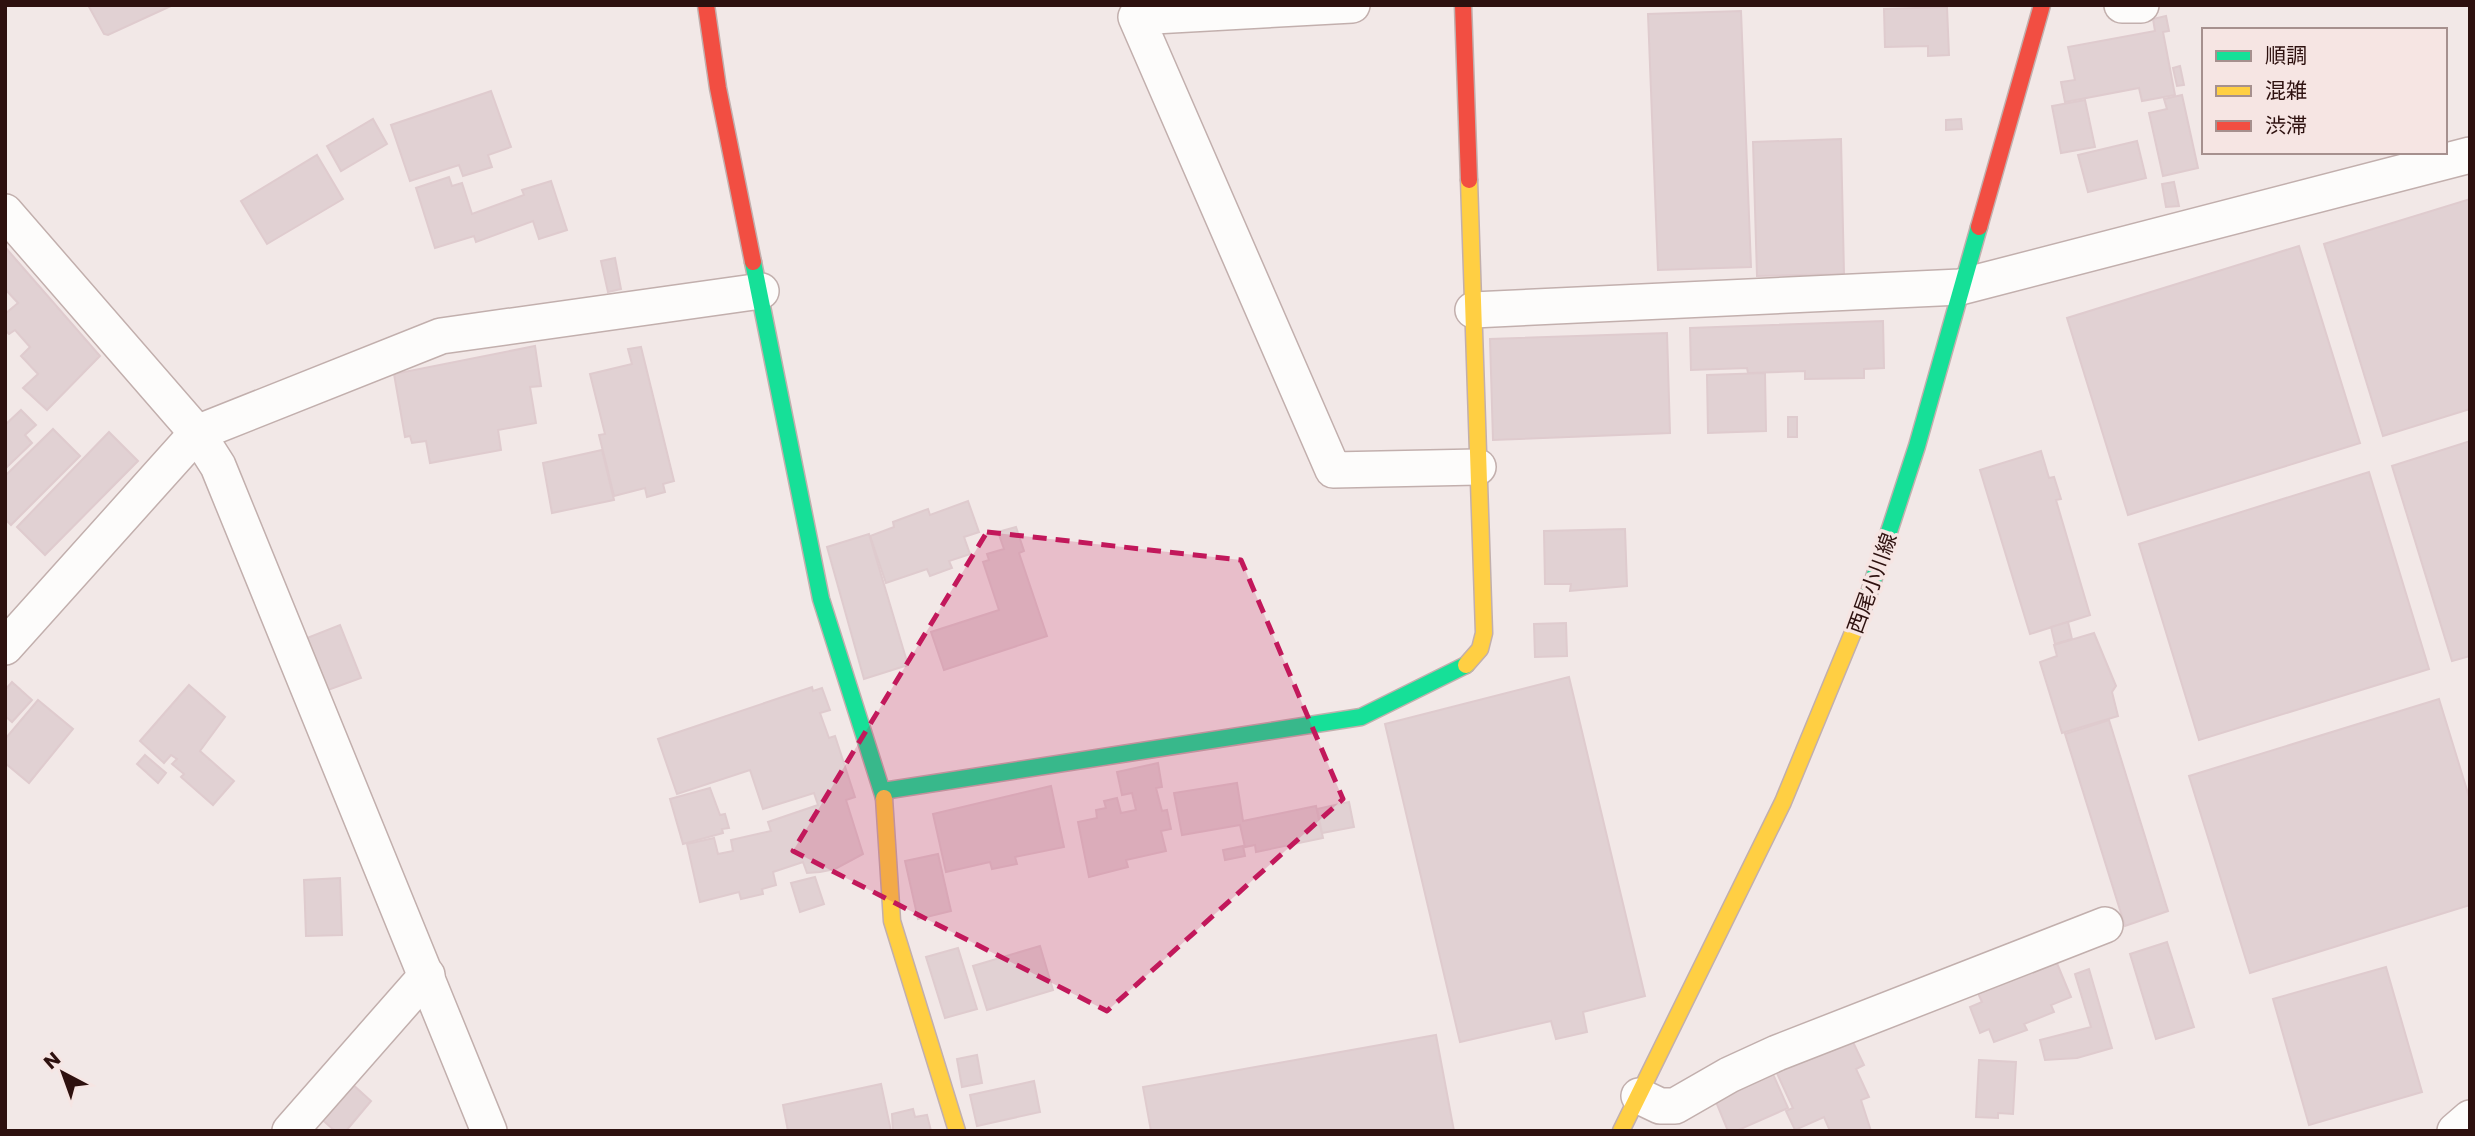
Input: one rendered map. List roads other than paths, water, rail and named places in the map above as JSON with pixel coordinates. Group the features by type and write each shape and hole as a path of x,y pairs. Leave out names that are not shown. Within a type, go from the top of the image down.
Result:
{"street":[{"path":"706,5 718,88 821,598 883,791 892,921 957,1131"},
{"path":"1352,5 1136,17 1333,470 1478,467"},
{"path":"883,791 1362,718 1464,667 1480,649 1484,633 1464,5"},
{"name":"西尾小川線","path":"1621,1131 1783,802 1831,692 1875,580 1917,446 2042,5"},
{"path":"2122,5 2141,5"},
{"path":"1474,310 1960,288 2470,155"},
{"path":"5,212 197,433 218,466 489,1131"},
{"path":"5,648 197,433 441,336 761,291"},
{"path":"1639,1096 1660,1106 1675,1106 1729,1075 1777,1053 2105,925"},
{"path":"290,1131 427,975"},
{"path":"2455,1131 2470,1118"}]}
